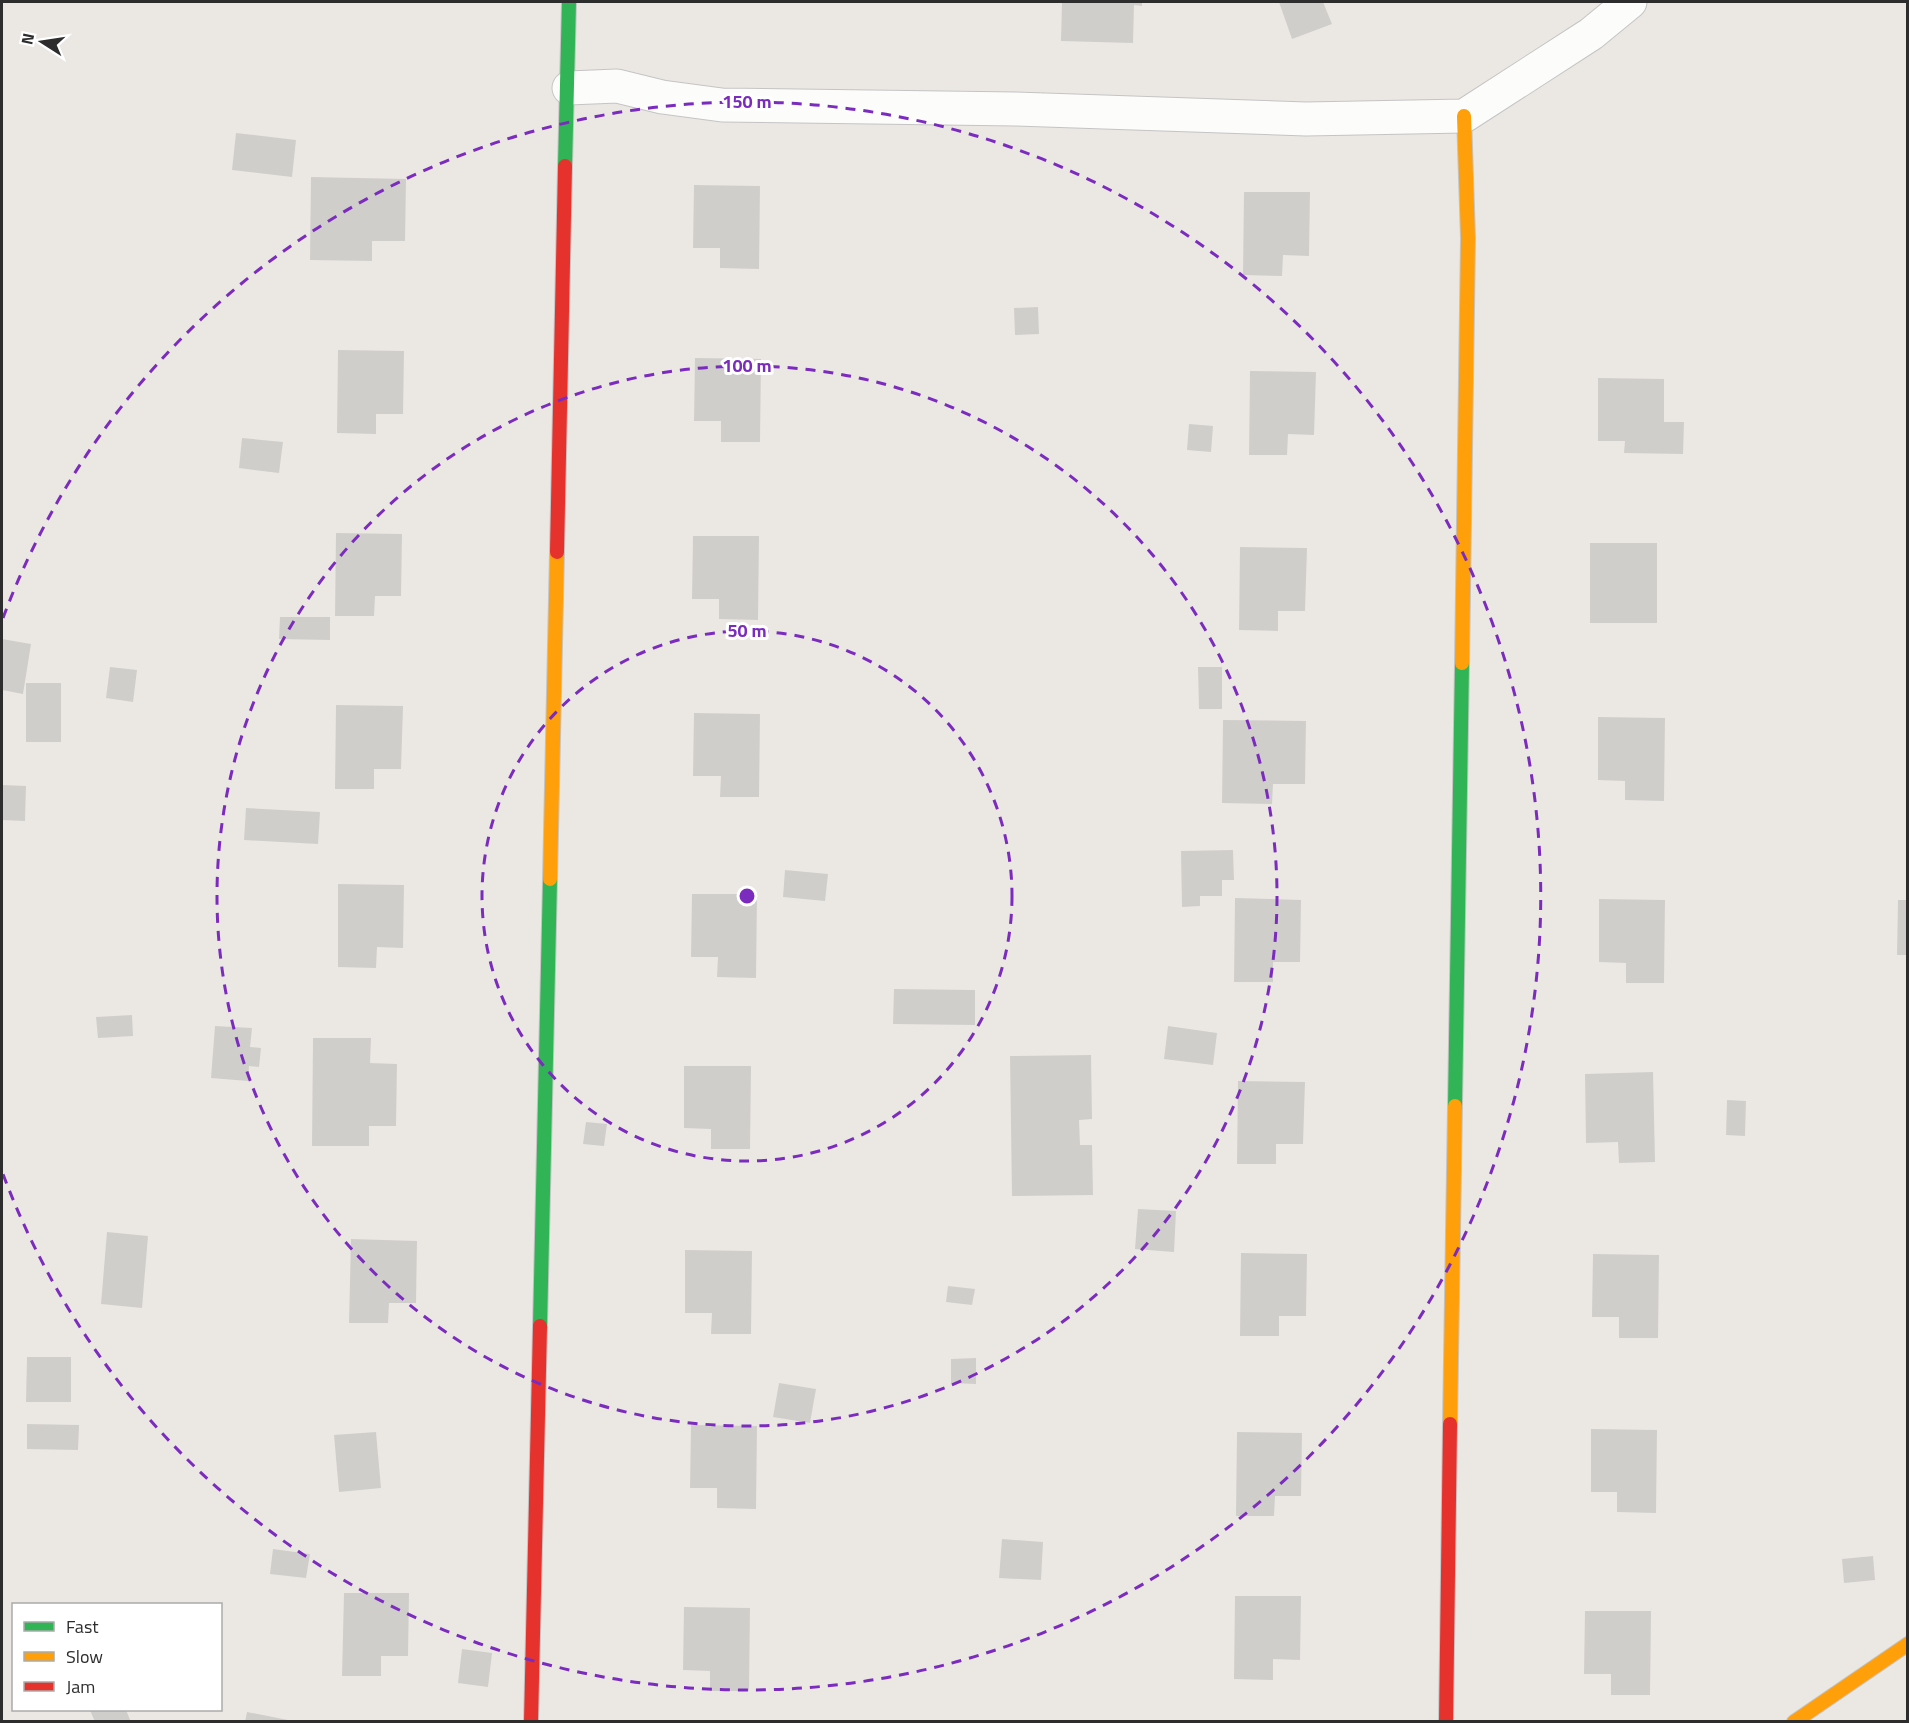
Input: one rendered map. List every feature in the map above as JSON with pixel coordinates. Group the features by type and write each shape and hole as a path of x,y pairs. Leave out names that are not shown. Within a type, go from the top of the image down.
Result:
{"street":[{"path":"531,1722 569,88 569,2"},
{"path":"569,88 617,86 662,97 722,105 1016,109 1306,119 1464,116 1591,34 1630,2"},
{"path":"1446,1722 1468,238 1464,116"},
{"path":"1794,1722 1908,1644"}],"building":[{"path":"1062,2 1142,2 1142,6 1134,5 1133,43 1061,41"},
{"path":"1279,2 1323,2 1332,24 1292,39"},
{"path":"236,133 296,140 292,177 232,170"},
{"path":"311,177 406,179 405,241 372,241 372,261 310,260"},
{"path":"694,185 760,186 759,269 720,268 720,248 693,248"},
{"path":"1244,192 1310,192 1309,256 1283,255 1282,276 1243,275"},
{"path":"1038,307 1039,334 1015,335 1014,308"},
{"path":"338,350 404,351 403,414 376,414 376,434 337,433"},
{"path":"695,358 761,359 760,442 721,442 721,421 694,421"},
{"path":"1250,371 1316,372 1314,435 1288,434 1287,455 1249,455"},
{"path":"1598,378 1664,379 1664,422 1684,422 1683,454 1624,453 1625,441 1598,441"},
{"path":"1189,424 1213,426 1211,452 1187,450"},
{"path":"242,438 283,442 279,473 239,468"},
{"path":"336,533 402,534 401,596 375,596 374,616 335,616"},
{"path":"693,536 759,536 758,620 719,619 719,599 692,599"},
{"path":"1590,543 1657,543 1657,623 1590,623"},
{"path":"1240,547 1307,548 1305,611 1278,611 1278,631 1239,630"},
{"path":"280,617 330,617 330,640 279,639"},
{"path":"2,639 31,644 23,694 2,690"},
{"path":"110,667 137,670 133,702 106,698"},
{"path":"1198,667 1222,667 1222,709 1199,709"},
{"path":"26,683 61,683 61,742 26,742"},
{"path":"336,705 403,706 401,769 374,769 374,789 335,789"},
{"path":"694,713 760,714 759,797 720,797 721,776 693,776"},
{"path":"1598,717 1665,718 1664,801 1625,800 1625,781 1598,780"},
{"path":"1223,720 1306,721 1305,784 1273,784 1272,804 1222,803"},
{"path":"2,785 26,786 25,821 2,820"},
{"path":"246,808 320,812 318,844 244,840"},
{"path":"1233,850 1234,880 1222,880 1222,896 1200,896 1200,906 1182,907 1181,851"},
{"path":"785,870 828,874 825,901 783,897"},
{"path":"338,884 404,885 403,948 377,947 376,968 338,967"},
{"path":"692,894 757,894 756,978 717,977 718,957 691,957"},
{"path":"1235,898 1301,900 1300,962 1273,962 1273,982 1234,982"},
{"path":"1599,899 1665,900 1664,983 1626,983 1626,963 1599,962"},
{"path":"1898,900 1908,900 1908,955 1897,955"},
{"path":"894,989 975,990 975,1025 893,1024"},
{"path":"132,1015 133,1036 98,1038 96,1017"},
{"path":"215,1026 252,1028 250,1047 261,1048 259,1067 249,1066 248,1081 211,1078"},
{"path":"1168,1026 1217,1033 1213,1065 1164,1059"},
{"path":"313,1038 371,1038 370,1063 397,1064 396,1126 369,1126 369,1146 312,1146"},
{"path":"1091,1055 1092,1119 1079,1120 1080,1145 1092,1145 1093,1195 1012,1196 1010,1056"},
{"path":"684,1066 751,1066 750,1149 711,1149 711,1129 684,1128"},
{"path":"1653,1072 1655,1162 1619,1163 1618,1142 1586,1143 1585,1074"},
{"path":"1238,1081 1305,1082 1303,1144 1276,1144 1276,1164 1237,1164"},
{"path":"1727,1100 1746,1101 1745,1136 1726,1135"},
{"path":"586,1122 607,1124 604,1146 583,1144"},
{"path":"1138,1209 1176,1211 1174,1252 1135,1249"},
{"path":"107,1232 148,1236 142,1308 101,1304"},
{"path":"351,1239 417,1241 416,1303 389,1303 388,1323 349,1323"},
{"path":"685,1250 752,1251 751,1334 711,1334 712,1313 685,1313"},
{"path":"1241,1253 1307,1254 1306,1316 1279,1316 1279,1336 1240,1336"},
{"path":"1593,1254 1659,1255 1658,1338 1619,1338 1619,1317 1592,1317"},
{"path":"948,1286 975,1289 972,1305 946,1302"},
{"path":"27,1357 71,1357 71,1402 26,1402"},
{"path":"976,1358 976,1384 951,1383 951,1359"},
{"path":"779,1383 816,1389 810,1423 773,1417"},
{"path":"27,1424 79,1425 78,1450 27,1449"},
{"path":"691,1425 757,1426 756,1509 717,1508 717,1488 690,1488"},
{"path":"1591,1429 1657,1430 1656,1513 1617,1512 1617,1492 1591,1492"},
{"path":"376,1432 381,1488 339,1492 334,1435"},
{"path":"1237,1432 1302,1433 1301,1496 1275,1496 1274,1516 1236,1516"},
{"path":"1002,1539 1043,1542 1041,1580 999,1578"},
{"path":"273,1549 310,1554 306,1578 270,1574"},
{"path":"1873,1556 1875,1580 1844,1583 1842,1559"},
{"path":"344,1593 409,1593 408,1656 381,1656 381,1676 342,1676"},
{"path":"1235,1596 1301,1596 1300,1660 1273,1659 1273,1680 1234,1679"},
{"path":"684,1607 750,1608 749,1691 710,1691 710,1671 683,1670"},
{"path":"1585,1611 1651,1611 1650,1695 1611,1695 1611,1674 1584,1674"},
{"path":"462,1649 492,1653 488,1687 458,1683"},
{"path":"90,1711 126,1711 131,1722 95,1722"},
{"path":"247,1712 288,1720 288,1722 245,1722"}],"traffic: fast":[{"path":"565,166 569,2"},
{"path":"1455,1106 1462,663"},
{"path":"540,1326 550,879"}],"traffic: slow":[{"path":"1462,663 1468,238 1464,116"},
{"path":"550,879 557,552"},
{"path":"1450,1424 1455,1106"},
{"path":"1794,1722 1908,1644"}],"traffic: jam":[{"path":"557,552 565,166"},
{"path":"531,1722 540,1326"},
{"path":"1446,1722 1450,1424"}]}
